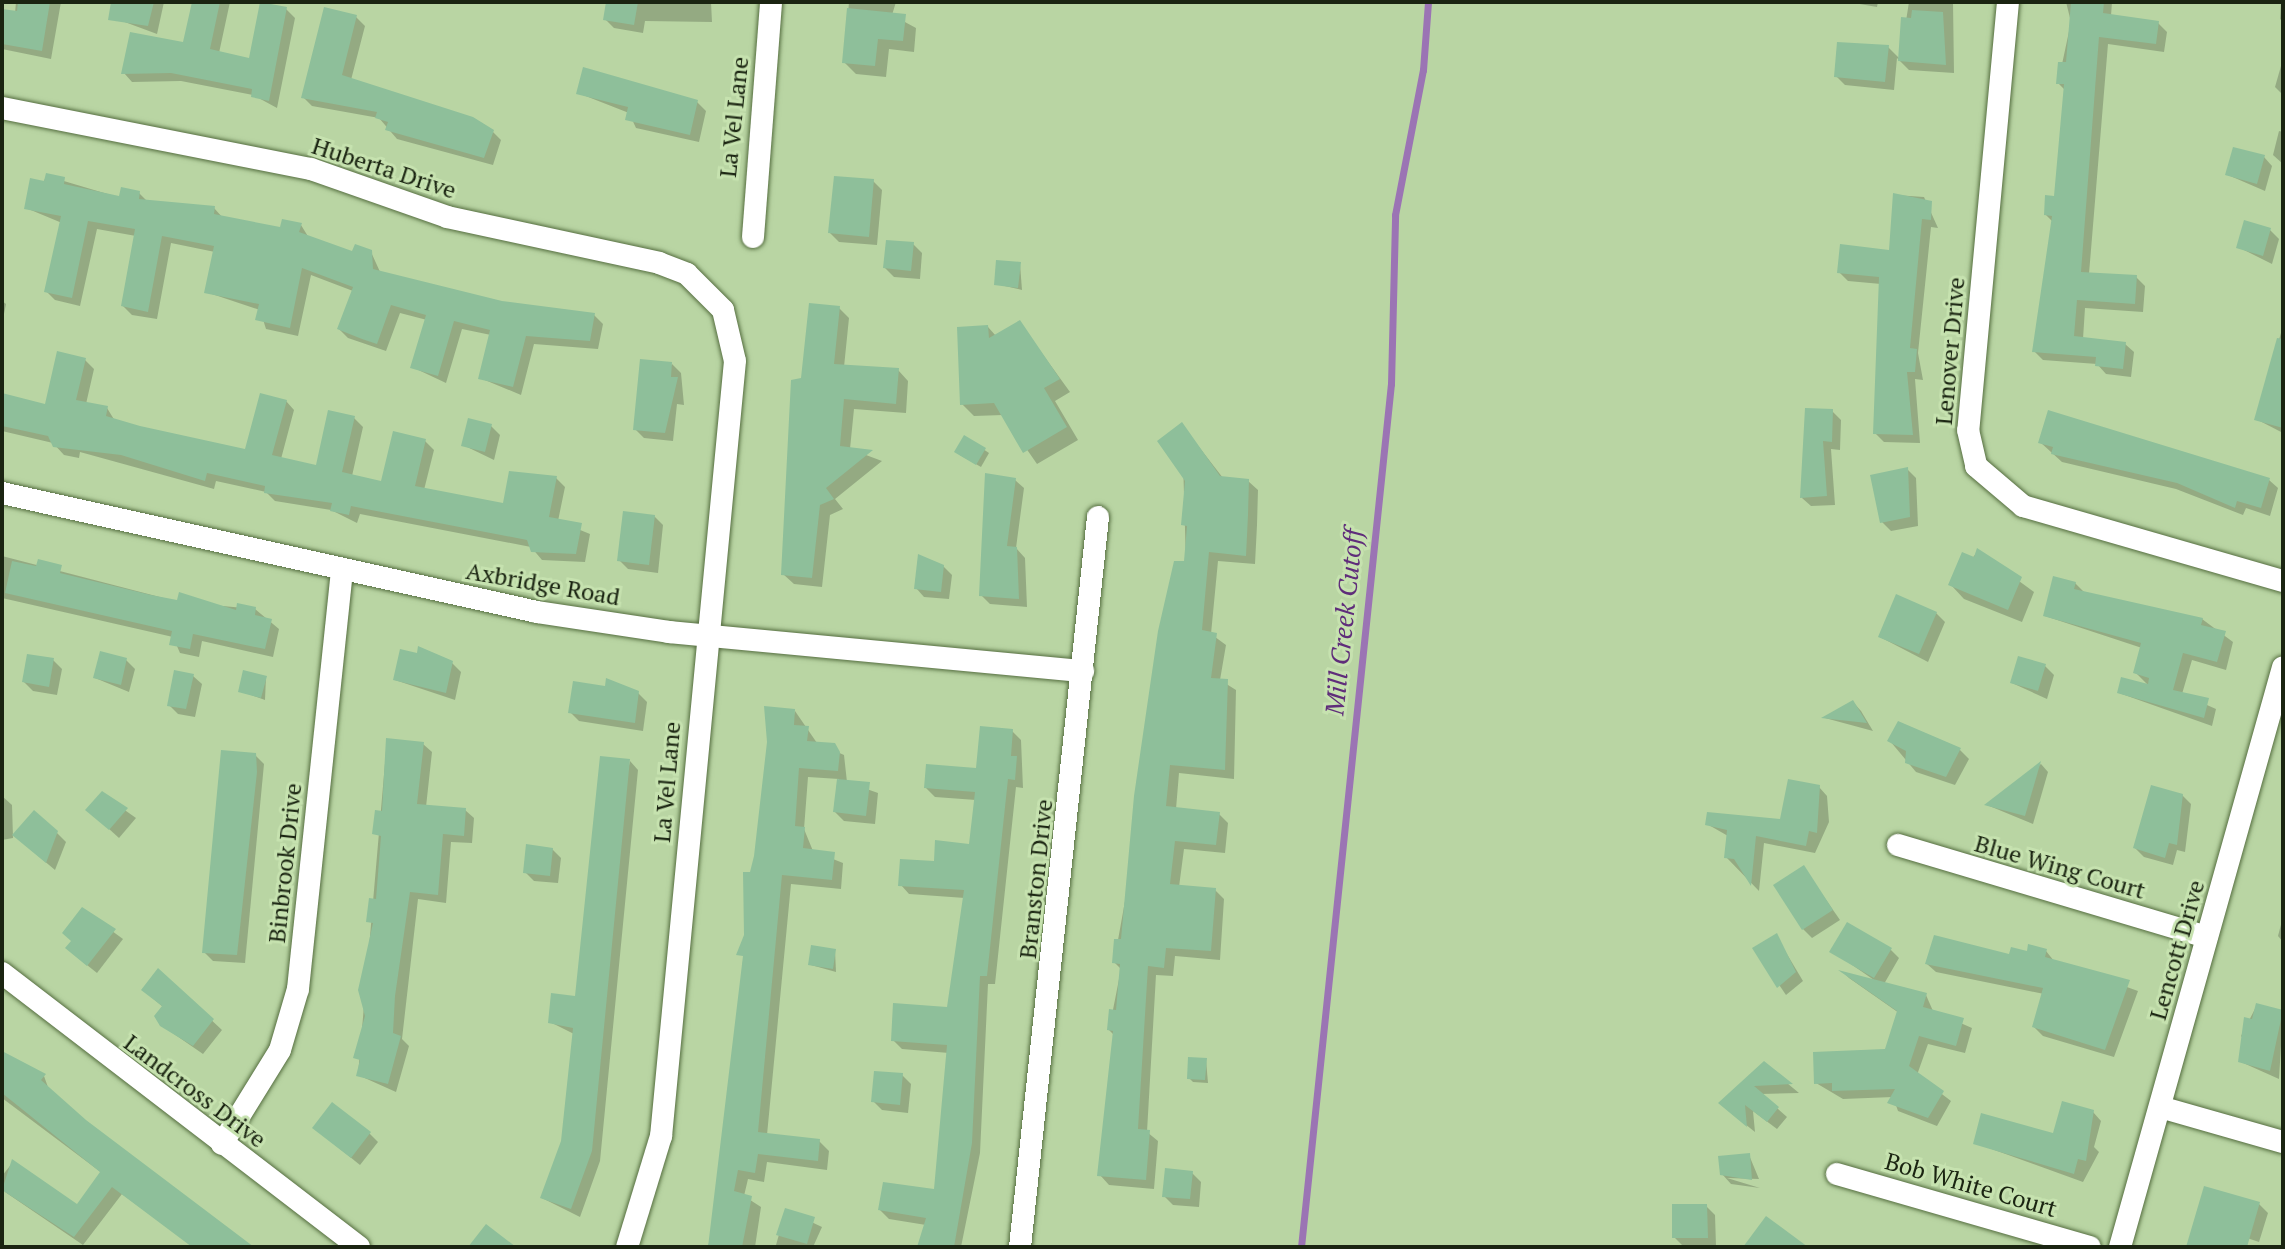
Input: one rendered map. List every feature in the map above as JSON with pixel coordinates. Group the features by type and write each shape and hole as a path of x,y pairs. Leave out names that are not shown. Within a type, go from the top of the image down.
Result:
{"street":[{"name":"La Vel Lane","path":"753,237 771,2"},
{"name":"Lenover Drive","path":"2008,2 1968,430 1976,466 2023,506 2283,581"},
{"name":"Huberta Drive","path":"2,108 311,169 447,217 659,263 708,289 726,319"},
{"name":"La Vel Lane","path":"627,1247 661,1136 735,361 726,319"},
{"name":"Axbridge Road","path":"2,493 537,612 709,635 1083,671"},
{"name":"Branston Drive","path":"1020,1247 1098,517"},
{"name":"Binbrook Drive","path":"222,1144 280,1050 298,989 342,570"},
{"name":"Lencott Drive","path":"2120,1247 2283,667"},
{"name":"Blue Wing Court","path":"1898,845 2207,937"},
{"name":"Landcross Drive","path":"2,973 359,1247"},
{"path":"2160,1107 2283,1142"},
{"name":"Bob White Court","path":"1837,1174 2090,1247"}],"building":[{"path":"18,2 50,2 42,51 2,44 2,9 17,11"},
{"path":"111,2 154,2 148,26 108,20"},
{"path":"192,2 220,2 210,49 249,58 260,2 287,7 269,101 251,97 252,89 171,73 121,74 130,32 183,42"},
{"path":"606,2 638,2 634,25 603,20"},
{"path":"2071,2 2104,2 2103,13 2159,21 2156,44 2099,37 2081,272 2137,275 2135,304 2077,300 2074,336 2126,342 2123,369 2095,366 2096,357 2032,352 2052,216 2044,215 2045,195 2054,196 2064,84 2056,84 2058,62 2066,62"},
{"path":"324,7 357,15 342,75 473,117 494,130 484,158 385,130 388,122 375,118 377,112 301,98"},
{"path":"847,8 906,14 903,41 878,39 875,66 842,63"},
{"path":"1912,10 1943,12 1946,65 1898,61 1901,17 1911,18"},
{"path":"1837,42 1889,45 1885,82 1834,77"},
{"path":"583,67 698,100 690,135 625,120 628,107 576,94"},
{"path":"2233,147 2265,155 2257,184 2225,175"},
{"path":"46,173 65,177 64,184 119,196 121,187 140,191 139,199 215,206 214,214 280,227 282,219 302,223 299,232 352,251 355,244 372,250 373,269 502,301 595,313 590,341 526,336 513,387 478,379 490,330 454,321 438,376 410,368 426,315 391,305 377,344 362,339 337,329 353,287 302,268 290,328 255,320 259,304 204,293 214,246 162,236 148,312 121,306 135,229 88,221 72,298 44,292 61,216 24,209 30,178 44,181"},
{"path":"834,176 874,179 869,237 828,233"},
{"path":"1893,193 1932,201 1931,220 1922,219 1910,348 1917,349 1915,372 1907,372 1913,435 1873,434 1879,277 1837,273 1840,244 1889,250"},
{"path":"2244,220 2271,228 2263,256 2236,248"},
{"path":"886,240 914,242 911,271 883,268"},
{"path":"996,260 1021,262 1018,288 994,285"},
{"path":"809,303 840,306 834,364 899,368 896,404 844,399 840,446 873,450 826,488 834,499 820,505 812,578 781,575 791,380 801,378"},
{"path":"1020,320 1060,379 1044,388 1067,427 1023,453 994,403 960,405 957,327 988,325 989,338"},
{"path":"2277,338 2283,339 2283,428 2254,420"},
{"path":"57,351 86,358 76,400 108,406 106,416 140,426 245,449 260,393 287,400 272,455 316,465 328,410 355,416 342,472 381,481 393,431 426,439 415,486 503,503 509,471 557,476 549,517 582,523 576,554 531,552 527,540 351,506 349,515 330,511 332,503 264,493 265,486 207,473 205,481 121,455 53,447 48,436 2,426 2,393 45,404"},
{"path":"640,359 672,362 671,377 678,377 665,433 633,430"},
{"path":"1805,408 1833,409 1832,442 1823,441 1827,496 1800,498"},
{"path":"2048,410 2270,478 2261,508 2237,501 2235,508 2177,483 2051,454 2053,447 2038,443"},
{"path":"468,418 492,424 485,452 461,446"},
{"path":"1182,422 1220,476 1249,479 1248,515 1246,556 1209,552 1202,630 1217,633 1211,678 1228,679 1225,770 1170,765 1166,806 1220,812 1216,845 1175,841 1170,884 1216,888 1211,951 1166,948 1164,968 1148,966 1138,1129 1150,1130 1146,1180 1097,1176 1113,1031 1107,1030 1109,1009 1116,1010 1120,964 1112,963 1114,939 1121,939 1134,796 1158,631 1174,561 1184,561 1187,526 1181,525 1185,481 1157,441"},
{"path":"964,435 986,448 976,465 954,452"},
{"path":"1908,467 1910,517 1880,523 1870,475"},
{"path":"985,473 1016,478 1007,546 1017,547 1019,599 979,596"},
{"path":"623,511 655,515 649,565 617,561"},
{"path":"1977,548 2022,577 2008,610 1948,585 1962,552 1974,557"},
{"path":"918,554 944,565 941,592 914,589"},
{"path":"38,559 62,565 60,573 151,595 177,600 179,592 236,610 237,603 256,607 255,615 272,619 265,649 193,634 190,649 169,645 172,631 5,593 12,561 36,566"},
{"path":"2053,576 2076,582 2074,589 2203,618 2201,625 2226,631 2217,662 2183,653 2173,690 2209,698 2204,718 2117,693 2121,677 2148,684 2149,678 2133,673 2141,643 2043,616"},
{"path":"1896,594 1937,612 1919,654 1878,637"},
{"path":"418,646 453,661 446,693 393,680 400,649 417,653"},
{"path":"100,651 127,658 121,685 93,678"},
{"path":"27,654 54,658 49,687 22,682"},
{"path":"2018,656 2046,664 2038,691 2010,683"},
{"path":"174,670 194,674 186,709 167,706"},
{"path":"243,670 267,676 261,698 238,692"},
{"path":"606,678 639,691 635,723 568,713 573,681 605,686"},
{"path":"1853,700 1867,723 1821,718"},
{"path":"764,706 795,709 794,725 809,726 807,741 835,743 840,752 838,771 799,768 795,826 805,827 803,848 835,852 832,880 782,875 758,1132 820,1139 818,1161 758,1154 755,1173 738,1170 734,1191 752,1196 742,1247 708,1247 743,956 736,955 744,935 743,872 750,872 754,856 767,742"},
{"path":"1898,721 1961,748 1946,777 1905,763 1906,751 1887,741"},
{"path":"980,726 1013,729 1011,756 1017,756 1015,780 1008,779 987,976 980,976 972,1143 954,1247 917,1247 926,1218 878,1210 883,1182 934,1189 947,1045 891,1041 893,1003 947,1007 964,890 898,886 900,859 934,861 935,840 969,844 975,792 924,788 926,764 976,768"},
{"path":"386,738 424,742 417,804 466,808 464,836 443,834 438,895 410,892 395,996 393,1033 401,1036 388,1084 356,1076 360,1060 353,1058 365,1016 358,990 373,923 366,922 369,898 376,899 381,836 372,834 375,810 382,811"},
{"path":"221,750 256,753 257,772 237,955 202,953"},
{"path":"600,756 630,759 592,1151 571,1209 540,1198 561,1141 573,1028 548,1023 551,993 575,996"},
{"path":"2041,761 2025,816 1984,805"},
{"path":"837,779 870,782 866,816 833,812"},
{"path":"1788,779 1820,785 1817,833 1809,831 1806,846 1756,836 1751,886 1734,859 1724,858 1727,830 1705,825 1707,812 1780,819"},
{"path":"2151,785 2183,794 2177,845 2169,843 2165,858 2133,848"},
{"path":"102,791 128,808 109,830 85,810"},
{"path":"34,810 58,831 46,863 12,835"},
{"path":"526,844 553,848 550,876 523,873"},
{"path":"1804,865 1833,910 1802,930 1773,885"},
{"path":"82,907 116,929 87,966 65,948 71,941 62,933"},
{"path":"1847,922 1892,948 1874,978 1829,952"},
{"path":"1777,933 1796,972 1777,988 1752,948"},
{"path":"1934,935 2009,954 2011,947 2027,951 2028,944 2047,949 2045,957 2130,980 2105,1050 2032,1027 2043,988 1925,964"},
{"path":"811,945 836,949 833,969 808,965"},
{"path":"158,968 214,1019 193,1046 160,1026 154,1016 162,1006 141,990"},
{"path":"1838,970 1927,993 1923,1007 1964,1018 1956,1046 1919,1036 1909,1066 1944,1091 1928,1118 1887,1103 1895,1089 1832,1091 1832,1083 1814,1084 1813,1052 1885,1049 1897,1011"},
{"path":"2256,1003 2283,1010 2270,1071 2238,1062 2244,1017 2252,1019"},
{"path":"2,1051 46,1074 41,1080 86,1120 254,1247 192,1247 112,1187 74,1237 2,1190 12,1159 77,1204 100,1172 2,1093"},
{"path":"1188,1057 1207,1058 1205,1080 1187,1079"},
{"path":"1764,1061 1793,1084 1754,1086 1779,1107 1767,1122 1745,1105 1747,1127 1718,1103"},
{"path":"874,1071 903,1073 900,1105 871,1102"},
{"path":"2062,1101 2094,1110 2086,1161 2078,1159 2074,1174 1973,1144 1981,1113 2053,1133"},
{"path":"332,1102 371,1132 351,1158 312,1128"},
{"path":"1750,1153 1752,1180 1720,1175 1718,1156"},
{"path":"1165,1168 1193,1171 1190,1199 1162,1197"},
{"path":"2204,1186 2260,1202 2247,1247 2186,1247"},
{"path":"1672,1204 1707,1204 1708,1238 1672,1238"},
{"path":"785,1208 815,1217 807,1244 776,1235"},
{"path":"1766,1216 1808,1247 1743,1247"},
{"path":"486,1224 516,1247 468,1247"}],"waterway":[{"name":"Mill Creek Cutoff","path":"1301,1247 1391,384 1395,215 1423,70 1428,2"}]}
